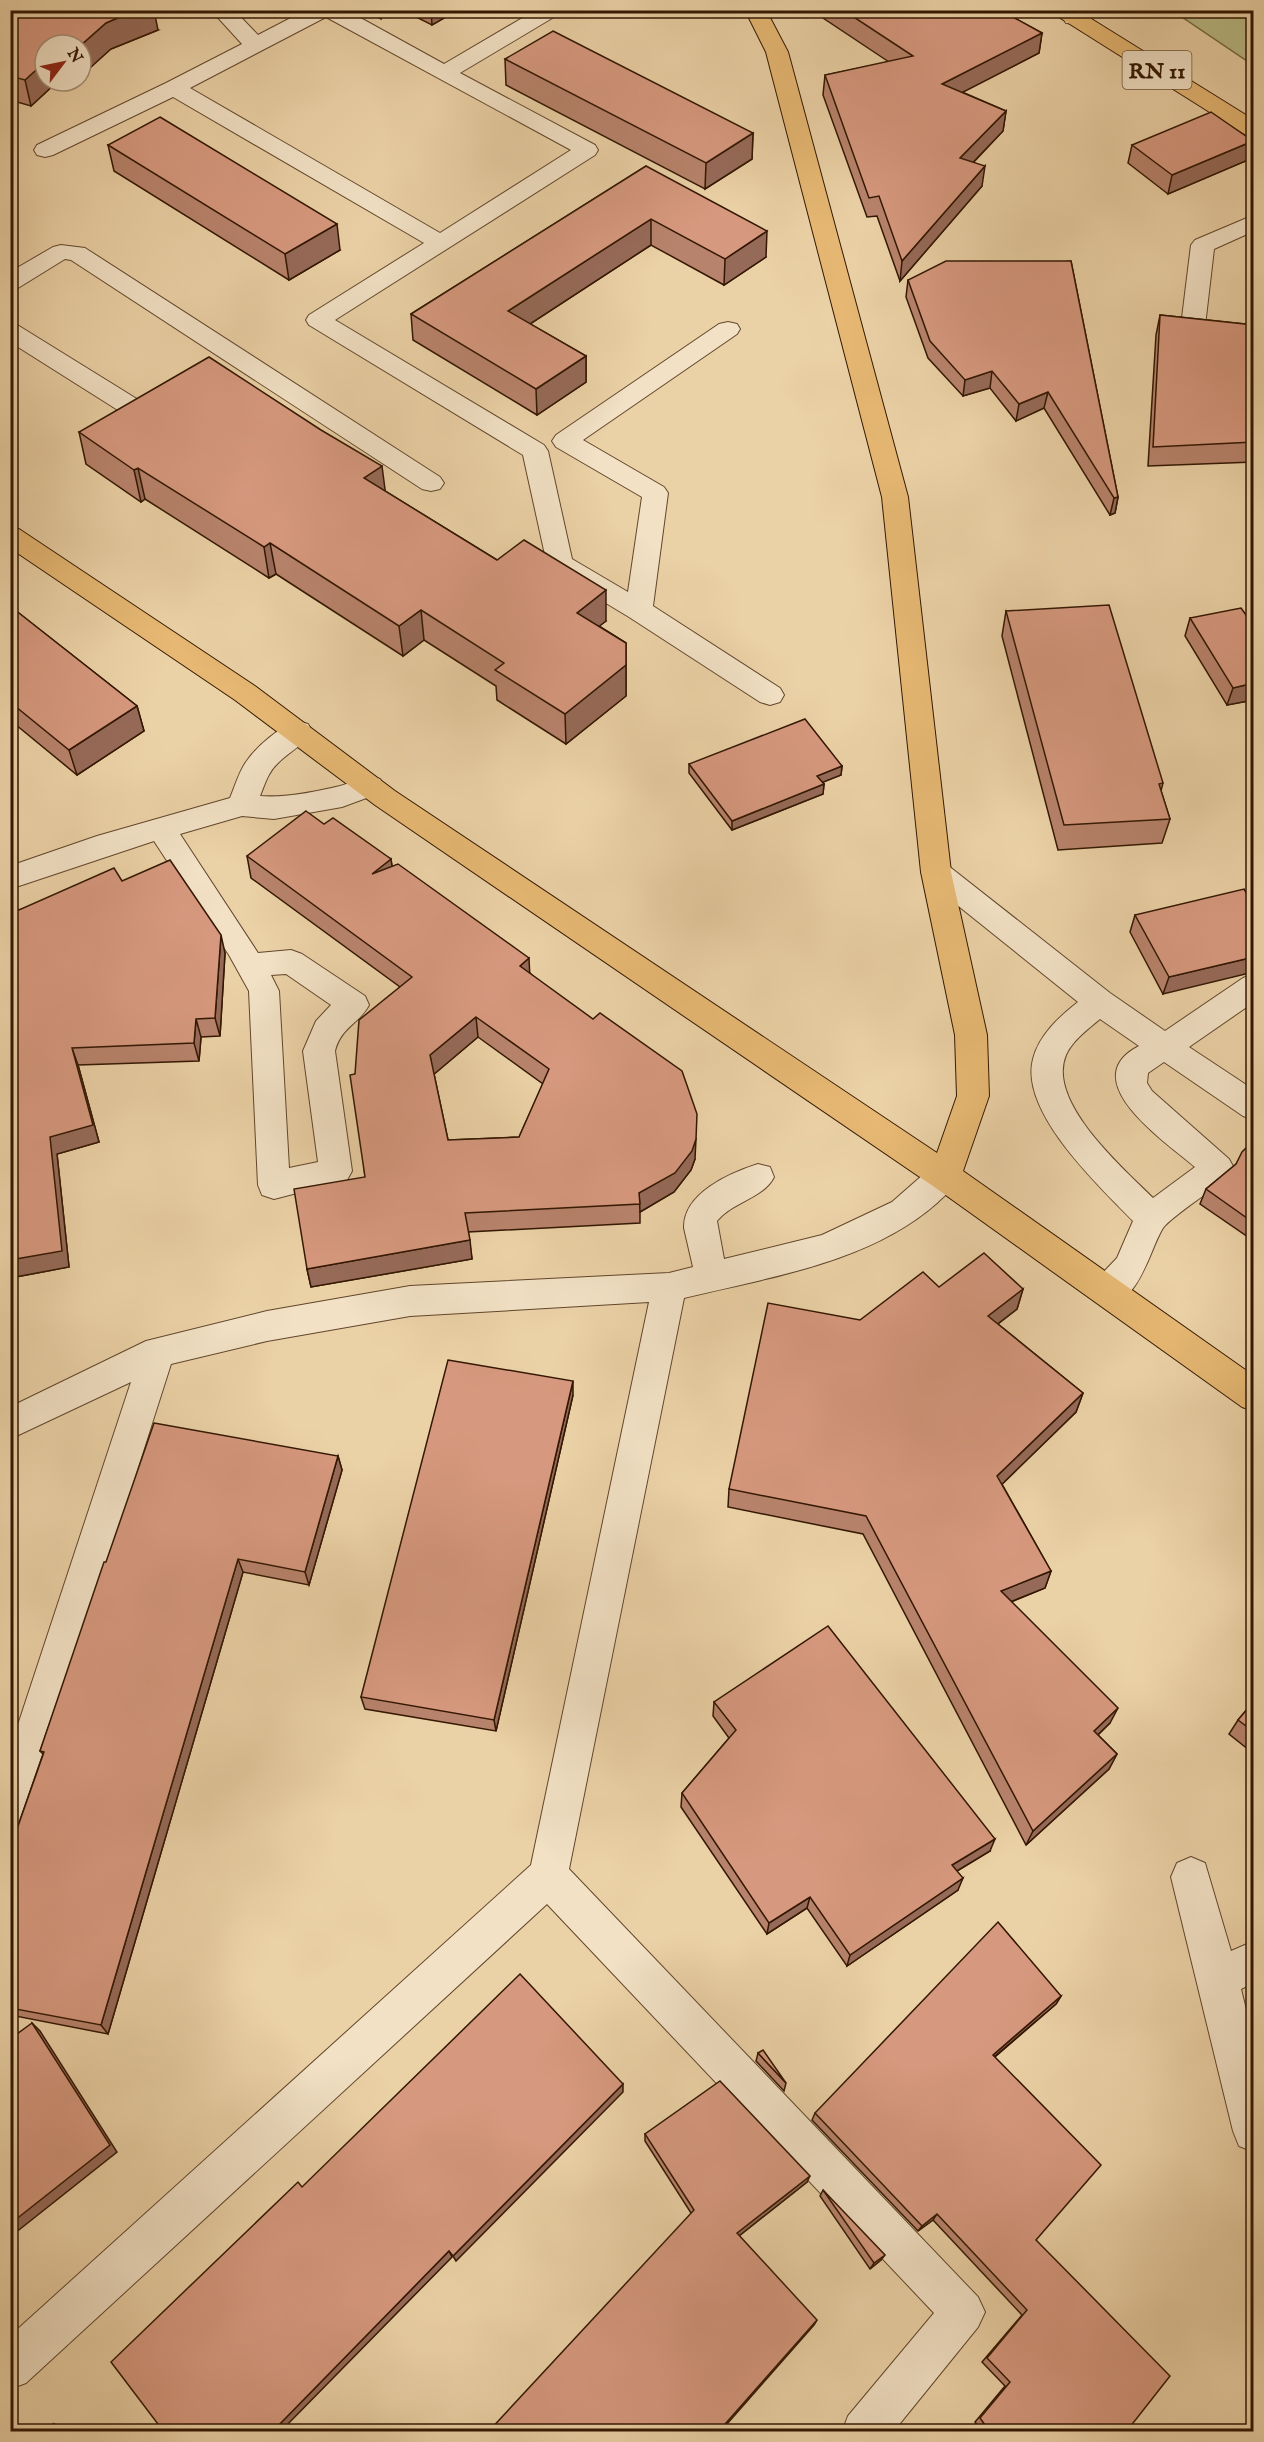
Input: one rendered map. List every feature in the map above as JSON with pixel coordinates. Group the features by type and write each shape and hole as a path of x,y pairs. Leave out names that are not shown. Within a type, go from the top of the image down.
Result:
{"main road":[{"path":"755,10 777,52 895,497 936,872 971,1035 973,1096 945,1176"},
{"name":"RN 11","path":"1075,13 1254,130"},
{"path":"10,535 298,731 370,786 945,1176 1254,1396"}],"street":[{"path":"221,10 256,45"},
{"path":"45,150 174,88 323,10"},
{"path":"329,10 587,150 318,320 535,451 560,564 639,610 770,695"},
{"path":"444,73 552,10"},
{"path":"174,88 441,243"},
{"path":"1194,326 1203,245 1254,222"},
{"path":"10,283 61,252 77,253 231,365 431,483"},
{"path":"535,451 566,441 728,329"},
{"path":"10,331 141,412 160,408 190,389"},
{"path":"566,441 655,493 639,610"},
{"path":"242,805 256,769 267,756 298,731"},
{"path":"10,878 107,844 162,830 242,805 274,808 342,796 370,786"},
{"path":"162,830 252,965 264,991 274,1185 336,1171 319,1051 322,1034 336,1018 354,1005 291,962 252,965"},
{"path":"936,872 1099,1002 1254,1107"},
{"path":"1107,1291 1130,1267 1151,1218 1218,1167 1141,1100 1131,1084 1133,1070 1140,1060 1165,1047 1254,986"},
{"path":"1099,1002 1061,1036 1048,1058 1046,1077 1052,1096 1069,1126 1151,1218"},
{"path":"10,1424 158,1352 267,1326 410,1301 669,1287 828,1248 904,1212 945,1176"},
{"path":"712,1276 702,1235 700,1221 703,1214 714,1202 758,1177"},
{"path":"10,2367 548,1876 669,1287"},
{"path":"10,1809 158,1352"},
{"path":"548,1876 963,2312 864,2432"},
{"path":"1191,1877 1254,2131"},
{"path":"1218,1979 1254,1961"}],"green space":[{"path":"1173,11 1253,11 1253,65"}],"building":[{"path":"10,10 136,10 106,23 93,34 33,33 33,73 25,80 10,76"},
{"path":"843,10 1000,10 1042,33 942,84 1006,111 960,158 985,166 902,261 879,196 869,198 825,75 913,56"},
{"path":"553,31 753,133 706,163 505,59"},
{"path":"1211,112 1253,141 1172,175 1132,145"},
{"path":"160,117 337,224 285,254 108,145"},
{"path":"646,166 767,231 725,259 651,219 508,311 586,356 536,389 411,314"},
{"path":"946,261 1071,261 1118,497 1114,498 1048,392 1019,404 992,371 965,380 930,341 908,280"},
{"path":"1160,315 1254,325 1254,442 1153,447"},
{"path":"209,357 321,430 382,466 364,478 497,560 524,540 606,590 577,613 626,643 626,665 565,714 495,670 504,663 421,610 399,626 270,543 264,547 138,468 134,470 79,432"},
{"path":"1109,605 1163,783 1159,784 1170,819 1064,825 1006,611"},
{"path":"10,606 137,706 69,750 10,702"},
{"path":"1241,608 1254,626 1254,683 1233,688 1190,618"},
{"path":"805,719 842,766 817,776 824,784 732,821 689,764"},
{"path":"306,811 324,824 333,818 391,859 372,874 398,864 529,958 520,966 593,1019 600,1013 682,1071 697,1114 696,1139 692,1151 675,1173 639,1193 640,1204 465,1213 470,1240 307,1269 294,1189 365,1177 350,1075 355,1074 359,1020 412,977 247,856","holes":["476,1017 549,1069 519,1137 448,1140 430,1055"]},
{"path":"170,860 221,935 215,1018 196,1019 194,1043 72,1048 93,1125 50,1137 62,1251 10,1260 10,907 19,910 114,868 122,881"},
{"path":"1244,889 1254,906 1254,957 1169,977 1135,915"},
{"path":"1254,1140 1254,1223 1206,1189 1236,1164 1242,1152"},
{"path":"984,1253 1023,1289 988,1316 1083,1393 997,1476 1051,1571 1001,1591 1118,1708 1094,1731 1117,1754 1033,1831 866,1516 729,1489 768,1303 860,1320 923,1272 939,1287"},
{"path":"448,1360 573,1381 494,1720 361,1697"},
{"path":"154,1423 338,1456 305,1572 238,1559 101,2025 10,2008 10,1849 44,1752 40,1751"},
{"path":"828,1626 995,1839 952,1865 963,1878 850,1955 810,1897 769,1923 682,1793 736,1730 714,1702"},
{"path":"1254,1701 1254,1732 1238,1720"},
{"path":"998,1922 1061,1996 993,2055 1101,2165 1036,2240 1170,2376 1126,2432 990,2432 980,2418 1010,2382 987,2358 1027,2310 937,2214 922,2226 815,2113"},
{"path":"520,1974 623,2084 453,2256 449,2251 272,2432 164,2432 111,2362 298,2182 302,2187"},
{"path":"32,2023 110,2145 10,2224 10,2039"},
{"path":"763,2050 786,2083 758,2053"},
{"path":"720,2081 810,2176 737,2233 817,2320 718,2432 488,2432 694,2210 645,2134"},
{"path":"823,2190 885,2255 874,2263"},
{"path":"54,2424 59,2432 46,2432"}]}
